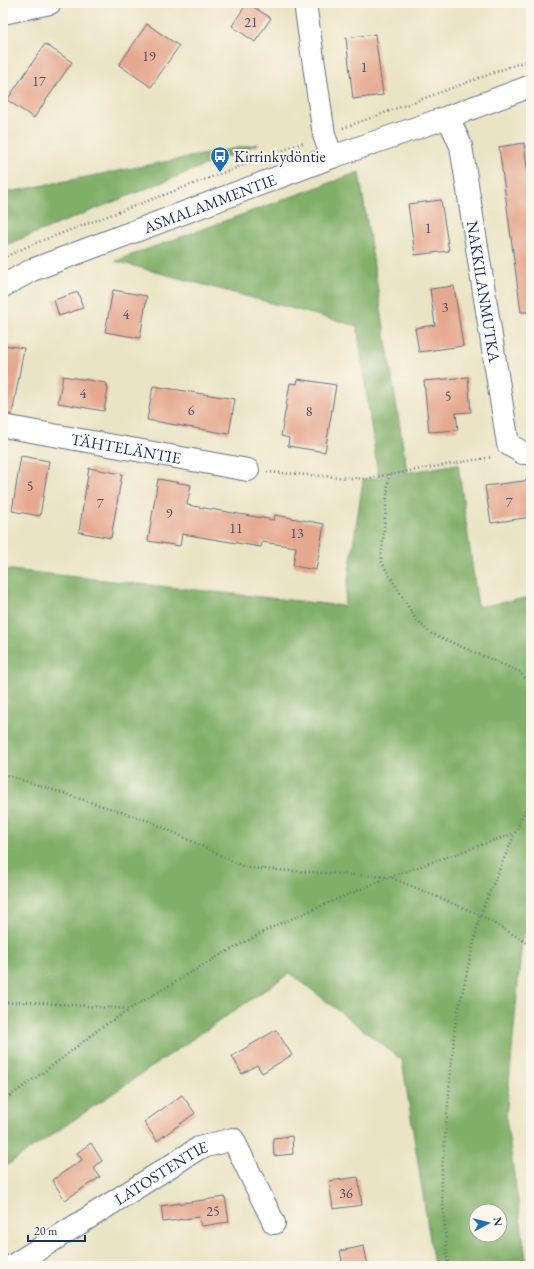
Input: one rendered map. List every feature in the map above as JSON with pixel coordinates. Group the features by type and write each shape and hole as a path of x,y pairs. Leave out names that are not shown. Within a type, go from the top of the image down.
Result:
{"street":[{"path":"3,12 50,3"},
{"path":"305,3 324,135 332,157"},
{"name":"ASMALAMMENTIE","path":"3,286 32,270 332,157 448,117 531,86"},
{"name":"NAKKILANMUTKA","path":"448,117 461,146 508,444 523,453 531,453"},
{"name":"TÄHTELÄNTIE","path":"3,426 248,470"},
{"name":"LATOSTENTIE","path":"12,1266 199,1148 233,1139 274,1223"}],"path":[{"name":"ASMALAMMENTIE","path":"3,258 33,244 531,59"},
{"path":"248,470 364,479 496,457"},
{"path":"389,474 381,561 416,618 430,633 520,672 531,685"},
{"path":"3,774 152,822 246,868 390,877 480,915 531,945"},
{"path":"448,1266 441,1182 454,1025 480,915 531,796"},
{"path":"3,1101 52,1066 102,1027 130,1009 215,958 277,925 390,877 515,833"},
{"path":"3,1003 27,1002 130,1009"}],"green space":[{"path":"258,144 8,244 3,247 3,193"},
{"path":"359,172 407,471 378,475 357,326 115,261"},
{"path":"458,464 478,607 531,597 531,920 522,940 506,1117 527,1266 434,1266 402,1060 290,973 3,1168 3,569 344,606 363,480"}],"building":[{"path":"247,3 271,18 255,42 232,26"},
{"path":"147,24 179,46 151,87 119,65"},
{"path":"375,34 383,95 353,99 346,38"},
{"path":"45,44 72,62 34,118 7,100"},
{"path":"524,143 527,168 531,167 531,312 521,312 499,147"},
{"path":"441,200 449,251 415,255 408,204"},
{"path":"454,286 463,346 419,352 415,328 435,325 430,289"},
{"path":"113,290 147,296 140,338 105,332"},
{"path":"78,292 83,308 59,316 54,300"},
{"path":"3,345 24,348 12,415 3,414"},
{"path":"63,376 106,383 108,389 104,411 58,403"},
{"path":"468,377 471,412 456,413 458,430 429,432 424,381"},
{"path":"298,379 336,385 325,452 288,446 289,438 281,436 290,383 297,384"},
{"path":"153,386 235,399 229,434 147,420"},
{"path":"21,456 49,461 40,516 12,511"},
{"path":"89,468 122,474 111,538 79,532"},
{"path":"158,479 191,485 187,505 274,520 275,515 324,524 316,570 293,566 296,547 262,542 261,547 182,534 180,546 148,541"},
{"path":"531,480 531,517 491,523 485,486"},
{"path":"276,1030 292,1055 262,1073 257,1065 242,1074 232,1056"},
{"path":"182,1095 195,1113 157,1141 144,1122"},
{"path":"292,1136 293,1154 274,1156 273,1138"},
{"path":"91,1143 102,1161 93,1167 100,1177 65,1200 52,1180 82,1160 77,1153"},
{"path":"358,1177 362,1205 333,1209 329,1181"},
{"path":"225,1197 229,1222 201,1226 199,1217 163,1222 161,1206"},
{"path":"364,1246 368,1266 343,1266 340,1251"}],"place":[{"name":"Kirrinkydöntie","path":"220,173"}]}
